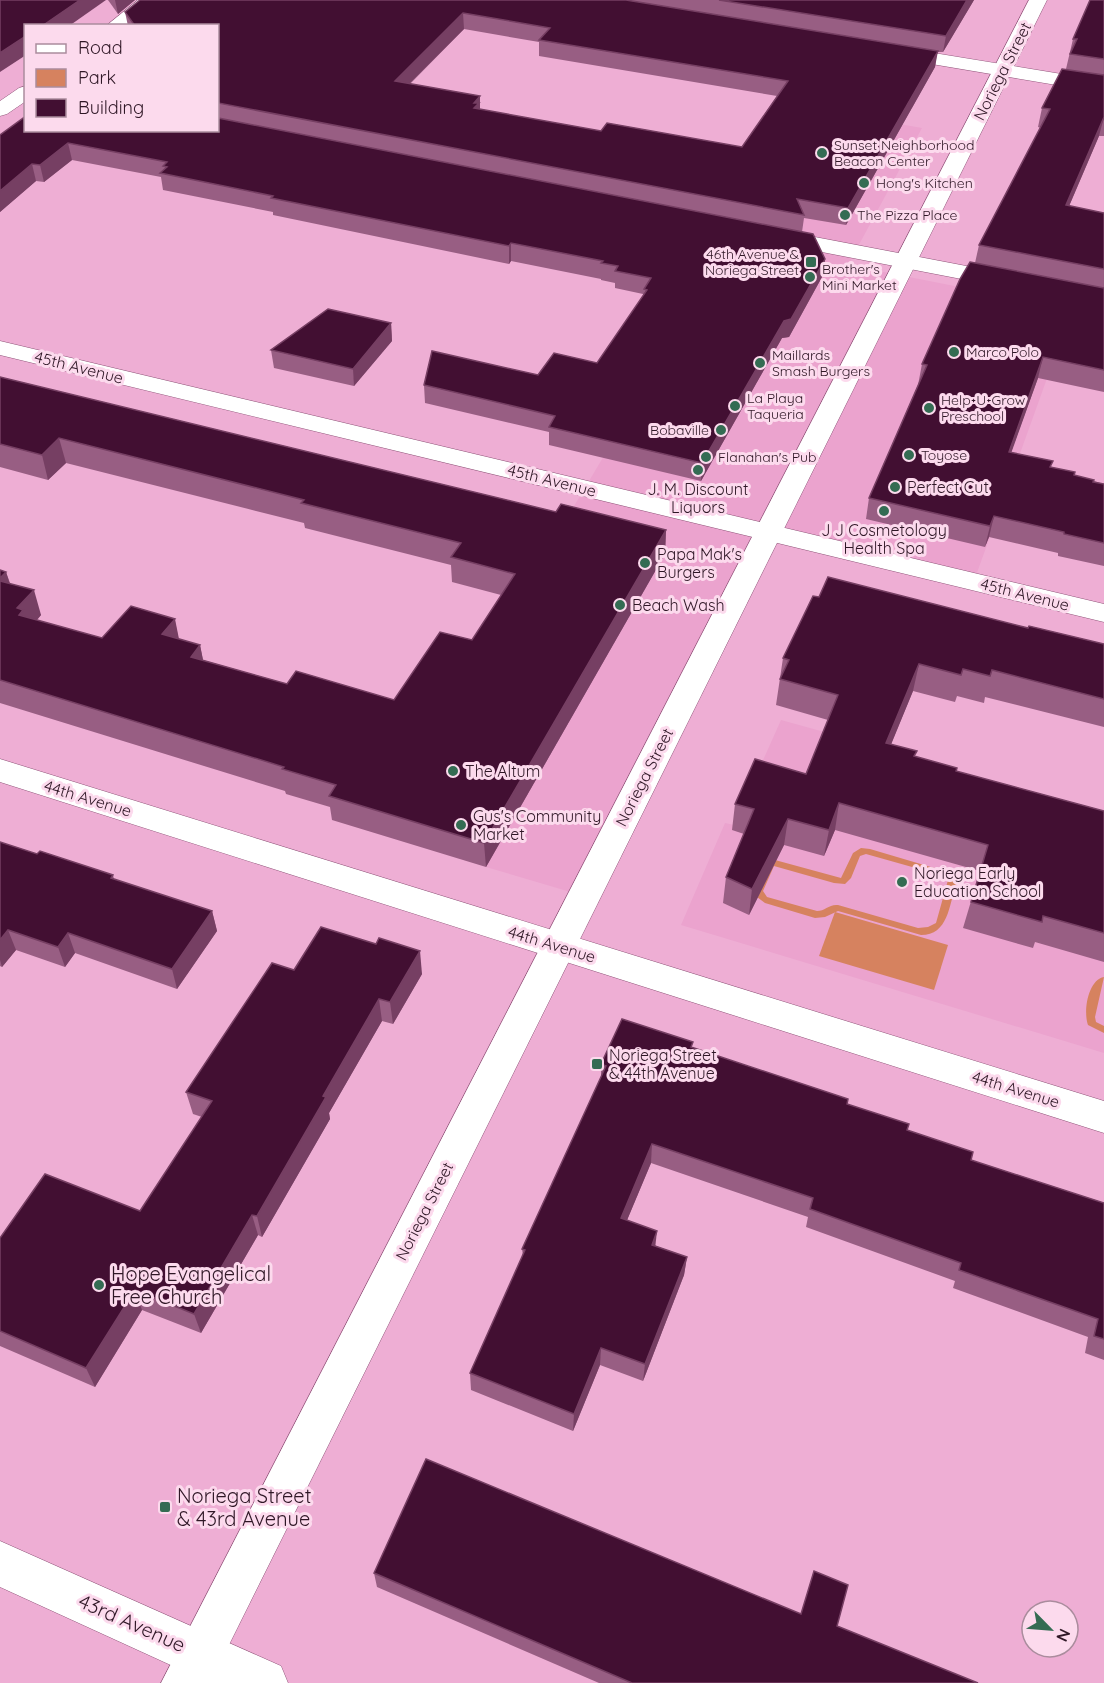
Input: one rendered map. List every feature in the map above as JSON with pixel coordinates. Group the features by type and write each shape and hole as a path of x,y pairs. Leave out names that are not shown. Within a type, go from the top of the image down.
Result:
{"street":[{"path":"118,24 150,0"},
{"name":"Noriega Street","path":"192,1668 1038,0"},
{"path":"869,48 1104,87"},
{"path":"0,85 24,91"},
{"path":"0,110 24,92"},
{"path":"751,231 1032,286"},
{"name":"45th Avenue","path":"0,348 1104,613"},
{"name":"44th Avenue","path":"0,770 1104,1117"},
{"name":"43rd Avenue","path":"0,1564 192,1668 264,1683"}],"shaded area":[{"path":"785,104 922,128 848,265 1072,309 974,581 768,532 584,896 486,867 473,665 561,528 648,382"},
{"name":"Noriega Early Education School","path":"781,720 958,769 949,797 1104,839 1104,1053 681,925 725,823 734,825"}],"green space":[{"path":"861,848 870,849 951,873 956,884 942,925 930,934 921,935 838,911 825,917 815,918 765,903 757,897 775,860 841,878 853,853","holes":["866,854 944,876 948,880 936,923 918,928 838,905 817,911 767,897 763,891 774,866 845,884 851,878 860,856"]},
{"path":"835,912 948,945 934,990 819,956"},
{"path":"1104,977 1095,1017 1096,1022 1104,1026 1104,1033 1088,1025 1086,1012 1088,997 1094,984"}],"building":[{"path":"0,0 80,0 45,24 24,24 24,37 0,53"},
{"path":"140,0 626,0 938,51 848,208 797,199 804,215 219,103 219,24 134,24 125,12","holes":["463,13 550,28 539,40 788,81 742,147 607,123 601,131 474,108 479,103 474,103 480,96 395,81"]},
{"path":"719,0 967,0 946,36"},
{"path":"1090,0 1104,0 1104,59 1070,54 1077,39 1073,39"},
{"path":"1062,69 1104,75 1104,117 1066,205 1104,213 1104,269 979,245 1050,109 1042,108"},
{"path":"24,117 24,132 219,132 219,118 813,234 825,259 791,319 784,321 702,463 549,427 555,416 424,385 432,351 538,375 554,353 597,363 647,290 644,289 651,278 615,271 618,266 601,263 603,261 511,243 509,246 160,173 167,167 163,166 167,162 68,143 40,165 32,164 0,191 0,135"},
{"path":"970,262 1104,288 1104,370 1043,357 1009,452 1053,461 1050,467 1075,472 1074,475 1104,484 1104,543 994,516 990,526 869,498 927,365 922,364 960,279"},
{"path":"328,309 391,323 353,369 271,350"},
{"path":"0,377 556,512 561,504 666,530 484,843 329,796 336,785 282,769 284,767 0,680 0,581 34,590 17,608 23,610 19,615 102,638 131,606 175,619 162,634 200,645 191,657 287,684 296,671 394,700 440,632 472,640 515,574 451,557 461,543 301,503 304,500 59,438 42,455 0,444"},
{"path":"0,570 6,572 0,578"},
{"path":"828,577 1028,628 1029,626 1104,644 1104,699 992,670 990,676 963,669 961,675 919,664 886,743 917,751 914,756 957,768 956,771 1104,811 1104,933 1043,916 1042,922 971,902 988,845 839,803 829,830 788,819 752,889 726,877 754,809 735,804 755,759 806,774 838,695 780,679 789,660 783,658 813,596 819,597"},
{"path":"0,842 37,854 40,851 113,875 111,878 212,911 172,969 68,933 58,947 8,930 0,940"},
{"path":"321,927 376,944 379,938 420,951 390,1002 379,999 323,1096 326,1097 257,1216 252,1215 194,1314 135,1290 86,1368 0,1331 0,1238 45,1174 140,1211 212,1101 186,1092 272,963 294,970"},
{"path":"622,1019 693,1042 691,1047 848,1099 847,1104 909,1124 907,1130 973,1152 971,1160 1104,1203 1104,1339 1094,1336 1098,1319 959,1270 961,1263 810,1209 813,1198 652,1144 621,1218 657,1231 652,1245 687,1257 645,1364 601,1348 574,1414 470,1373 525,1250 522,1249 606,1066 601,1064"},
{"path":"426,1459 801,1614 814,1571 848,1585 837,1626 978,1683 632,1683 374,1573"}],"place":[{"name":"Sunset Neighborhood Beacon Center","path":"822,153"},
{"name":"Hong's Kitchen","path":"864,183"},
{"name":"The Pizza Place","path":"845,215"},
{"name":"46th Avenue & Noriega Street","path":"811,262"},
{"name":"Brother's Mini Market","path":"810,277"},
{"name":"Marco Polo","path":"954,352"},
{"name":"Maillards Smash Burgers","path":"760,363"},
{"name":"La Playa Taqueria","path":"735,406"},
{"name":"Help-U-Grow Preschool","path":"929,408"},
{"name":"Bobaville","path":"721,430"},
{"name":"Toyose","path":"909,455"},
{"name":"Flanahan's Pub","path":"706,457"},
{"name":"J. M. Discount Liquors","path":"698,470"},
{"name":"Perfect Cut","path":"895,487"},
{"name":"J J Cosmetology Health Spa","path":"884,511"},
{"name":"Papa Mak's Burgers","path":"645,563"},
{"name":"Beach Wash","path":"620,605"},
{"name":"The Altum","path":"453,771"},
{"name":"Gus's Community Market","path":"461,825"},
{"name":"Noriega Early Education School","path":"902,882"},
{"name":"Noriega Street & 44th Avenue","path":"597,1064"},
{"name":"Hope Evangelical Free Church","path":"99,1285"},
{"name":"Noriega Street & 43rd Avenue","path":"165,1507"}]}
